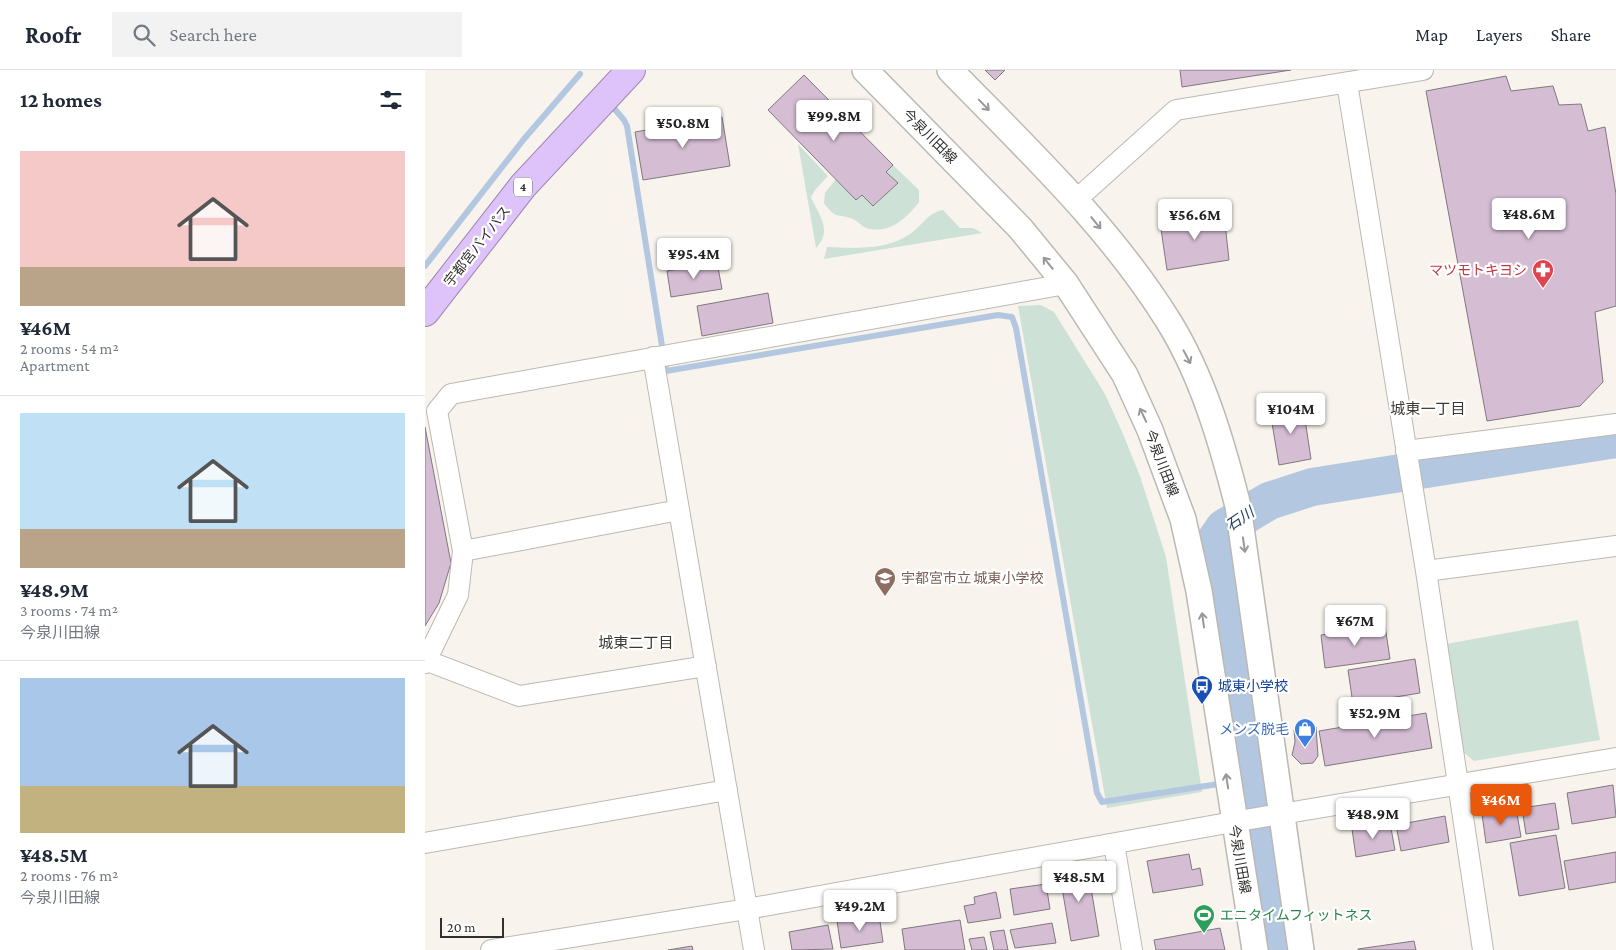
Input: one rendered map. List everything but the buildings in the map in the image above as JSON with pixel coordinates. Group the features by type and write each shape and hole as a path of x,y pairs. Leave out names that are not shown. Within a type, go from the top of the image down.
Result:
{"highway":[{"name":"宇都宮バイパス","path":"425,312 523,186 631,70"}],"street":[{"name":"今泉川田線","path":"865,70 1020,228 1066,284 1125,376 1150,430 1183,519 1199,590 1233,822 1255,950"},
{"path":"950,70 1077,199 1134,270 1170,323 1191,365 1226,458 1239,506 1280,815 1301,950"},
{"path":"1077,199 1176,110 1423,70"},
{"path":"1347,83 1426,571 1483,950"},
{"path":"705,666 519,696 425,661 458,595 463,551 437,411 451,394 1066,284"},
{"path":"653,357 754,950"},
{"path":"1406,452 1616,424"},
{"path":"463,551 679,510"},
{"path":"1426,571 1616,546"},
{"path":"491,950 747,909 1233,822 1616,758"},
{"path":"425,843 727,790"},
{"path":"1113,844 1132,950"}],"green space":[{"path":"798,144 828,176 811,197 821,217 824,229 824,235 816,248"},
{"path":"893,165 919,190 919,202 897,224 882,229 866,228 853,219 834,214 824,203 825,193 836,179 856,200 862,195 874,206 897,183 886,172"},
{"path":"943,210 960,228 973,228 982,233 824,259 827,247 867,247 896,241 910,234 932,214"},
{"path":"1041,305 1054,312 1105,394 1140,476 1166,557 1202,792 1107,808 1018,306"},
{"path":"1578,620 1600,740 1474,761 1463,752 1446,644"}],"waterway":[{"path":"425,266 524,139 580,74"},
{"path":"612,106 627,126 666,371 998,315 1012,317 1016,328 1097,793 1102,802 1225,783"},
{"name":"石川","path":"1274,950 1233,677 1215,577 1213,544 1224,528 1269,501 1312,487 1616,439"},
{"path":"1235,781 1248,779"}],"place":[{"name":"マツモトキヨシ","path":"1543,289"},
{"name":"宇都宮市立 城東小学校","path":"885,597"},
{"name":"城東小学校","path":"1202,705"},
{"name":"メンズ脱毛","path":"1305,748"},
{"name":"エニタイムフィットネス","path":"1204,934"}],"district":[{"name":"城東一丁目","path":"1428,409"},
{"name":"城東二丁目","path":"636,643"}]}
